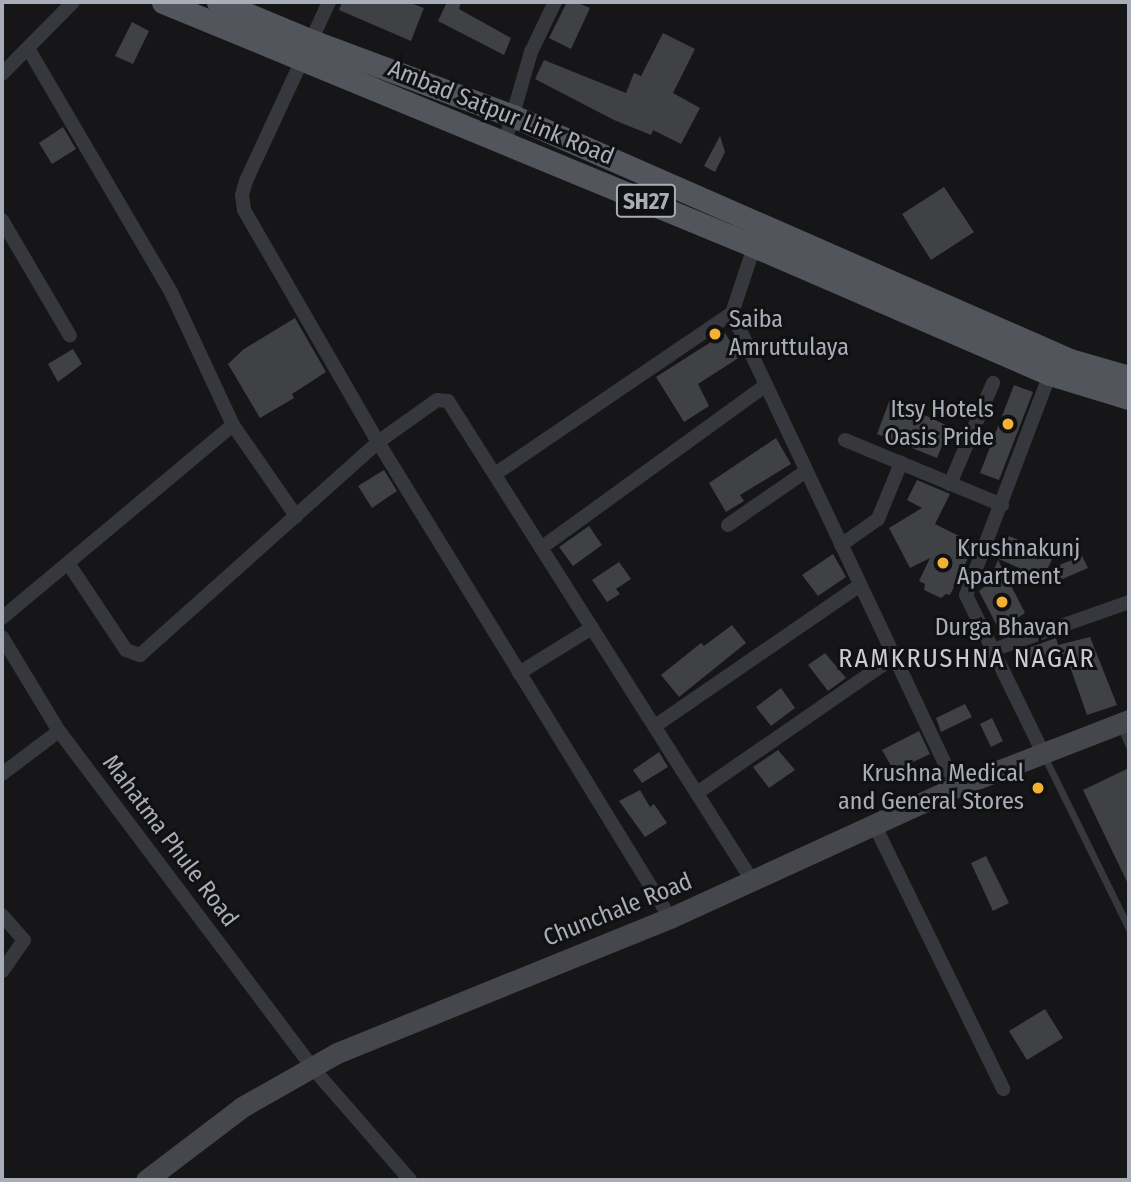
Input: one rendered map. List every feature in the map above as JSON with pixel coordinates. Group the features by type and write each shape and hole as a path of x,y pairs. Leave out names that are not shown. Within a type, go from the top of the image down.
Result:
{"main road":[{"name":"Ambad Satpur Link Road","path":"163,2 513,116 757,236 1050,374 1129,398"},
{"name":"Ambad Satpur Link Road","path":"218,2 307,51 505,142 757,236 1070,360 1129,377"}],"street":[{"path":"2,74 29,50 73,2"},
{"path":"328,2 246,181 242,201 244,210 378,442 670,918"},
{"path":"505,142 531,52 555,2"},
{"path":"29,50 170,292 233,425 296,516"},
{"path":"2,220 70,336"},
{"path":"495,474 732,313 757,236"},
{"path":"732,313 956,787"},
{"path":"1044,755 966,595 1050,374"},
{"path":"950,484 993,383"},
{"path":"541,548 766,385"},
{"path":"68,563 126,650 140,655 378,442 438,400 444,399 495,474 753,883"},
{"path":"2,618 233,425"},
{"path":"845,440 1002,505"},
{"path":"841,545 878,519 901,463"},
{"path":"728,526 806,471"},
{"path":"655,726 860,585"},
{"path":"993,650 1129,602"},
{"path":"519,673 592,628"},
{"name":"Mahatma Phule Road","path":"2,637 59,731 312,1066 410,1180"},
{"path":"697,793 894,657"},
{"name":"Chunchale Road","path":"146,1180 242,1107 312,1066 753,883 956,787 1124,723"},
{"path":"2,774 59,731"},
{"path":"874,824 1003,1089"},
{"path":"2,915 24,940 2,971"}],"lane":[{"path":"1124,723 1129,746"},
{"path":"1044,755 1129,929"}],"building":[{"path":"342,2 408,2 424,8 411,41 339,10"},
{"path":"447,2 461,2 459,9 511,38 504,55 438,21"},
{"path":"567,2 576,2 590,8 571,49 549,38"},
{"path":"132,22 149,31 133,64 115,56"},
{"path":"663,33 695,49 673,93 700,108 681,144 653,130 651,135 614,120 535,79 544,60 626,93 634,73 641,76"},
{"path":"63,127 76,149 52,164 39,143"},
{"path":"720,136 725,152 715,172 704,166"},
{"path":"944,187 974,232 931,260 902,214"},
{"path":"295,318 326,372 292,394 294,398 260,418 228,364 244,349"},
{"path":"725,333 740,357 698,384 709,406 684,422 656,377"},
{"path":"73,349 82,364 58,382 48,364"},
{"path":"1014,385 1033,392 999,480 980,473"},
{"path":"890,399 950,427 937,458 877,434"},
{"path":"776,438 791,464 740,495 744,501 726,512 709,483"},
{"path":"384,470 397,491 372,508 358,486"},
{"path":"917,480 950,494 935,524 975,544 950,595 946,594 941,598 924,590 925,584 919,581 930,558 910,568 889,528 922,508 907,500"},
{"path":"589,526 602,545 573,566 559,547"},
{"path":"1009,536 1054,555 1047,570 1082,556 1088,568 1053,583 999,559"},
{"path":"833,554 846,577 818,596 802,575"},
{"name":"Durga Bhavan","path":"998,560 1025,613 999,630 979,591 988,584 986,574 993,572"},
{"path":"619,562 631,579 616,589 620,594 607,602 592,580"},
{"path":"732,625 746,643 679,697 661,675 701,643 704,646"},
{"path":"1090,637 1117,705 1087,715 1067,658 1022,670 1017,652 1056,638 1058,645"},
{"path":"825,653 846,678 828,691 808,665"},
{"path":"781,688 795,708 771,726 756,707"},
{"path":"965,704 972,717 941,732 936,718"},
{"path":"992,718 1003,741 991,747 980,724"},
{"path":"919,731 930,754 894,771 882,750"},
{"path":"778,750 795,770 769,788 753,767"},
{"path":"659,752 668,767 642,783 633,770"},
{"path":"1129,768 1129,886 1083,790"},
{"path":"640,790 650,807 654,804 667,823 645,837 619,801"},
{"path":"986,856 1009,903 993,911 971,863"},
{"path":"1045,1009 1063,1038 1027,1060 1009,1031"}],"place":[{"name":"Saiba Amruttulaya","path":"715,334"},
{"name":"Itsy Hotels Oasis Pride","path":"1008,424"},
{"name":"Krushnakunj Apartment","path":"943,563"},
{"name":"Durga Bhavan","path":"1002,602"},
{"name":"Krushna Medical and General Stores","path":"1038,788"}],"district":[{"name":"RAMKRUSHNA NAGAR","path":"967,659"}]}
